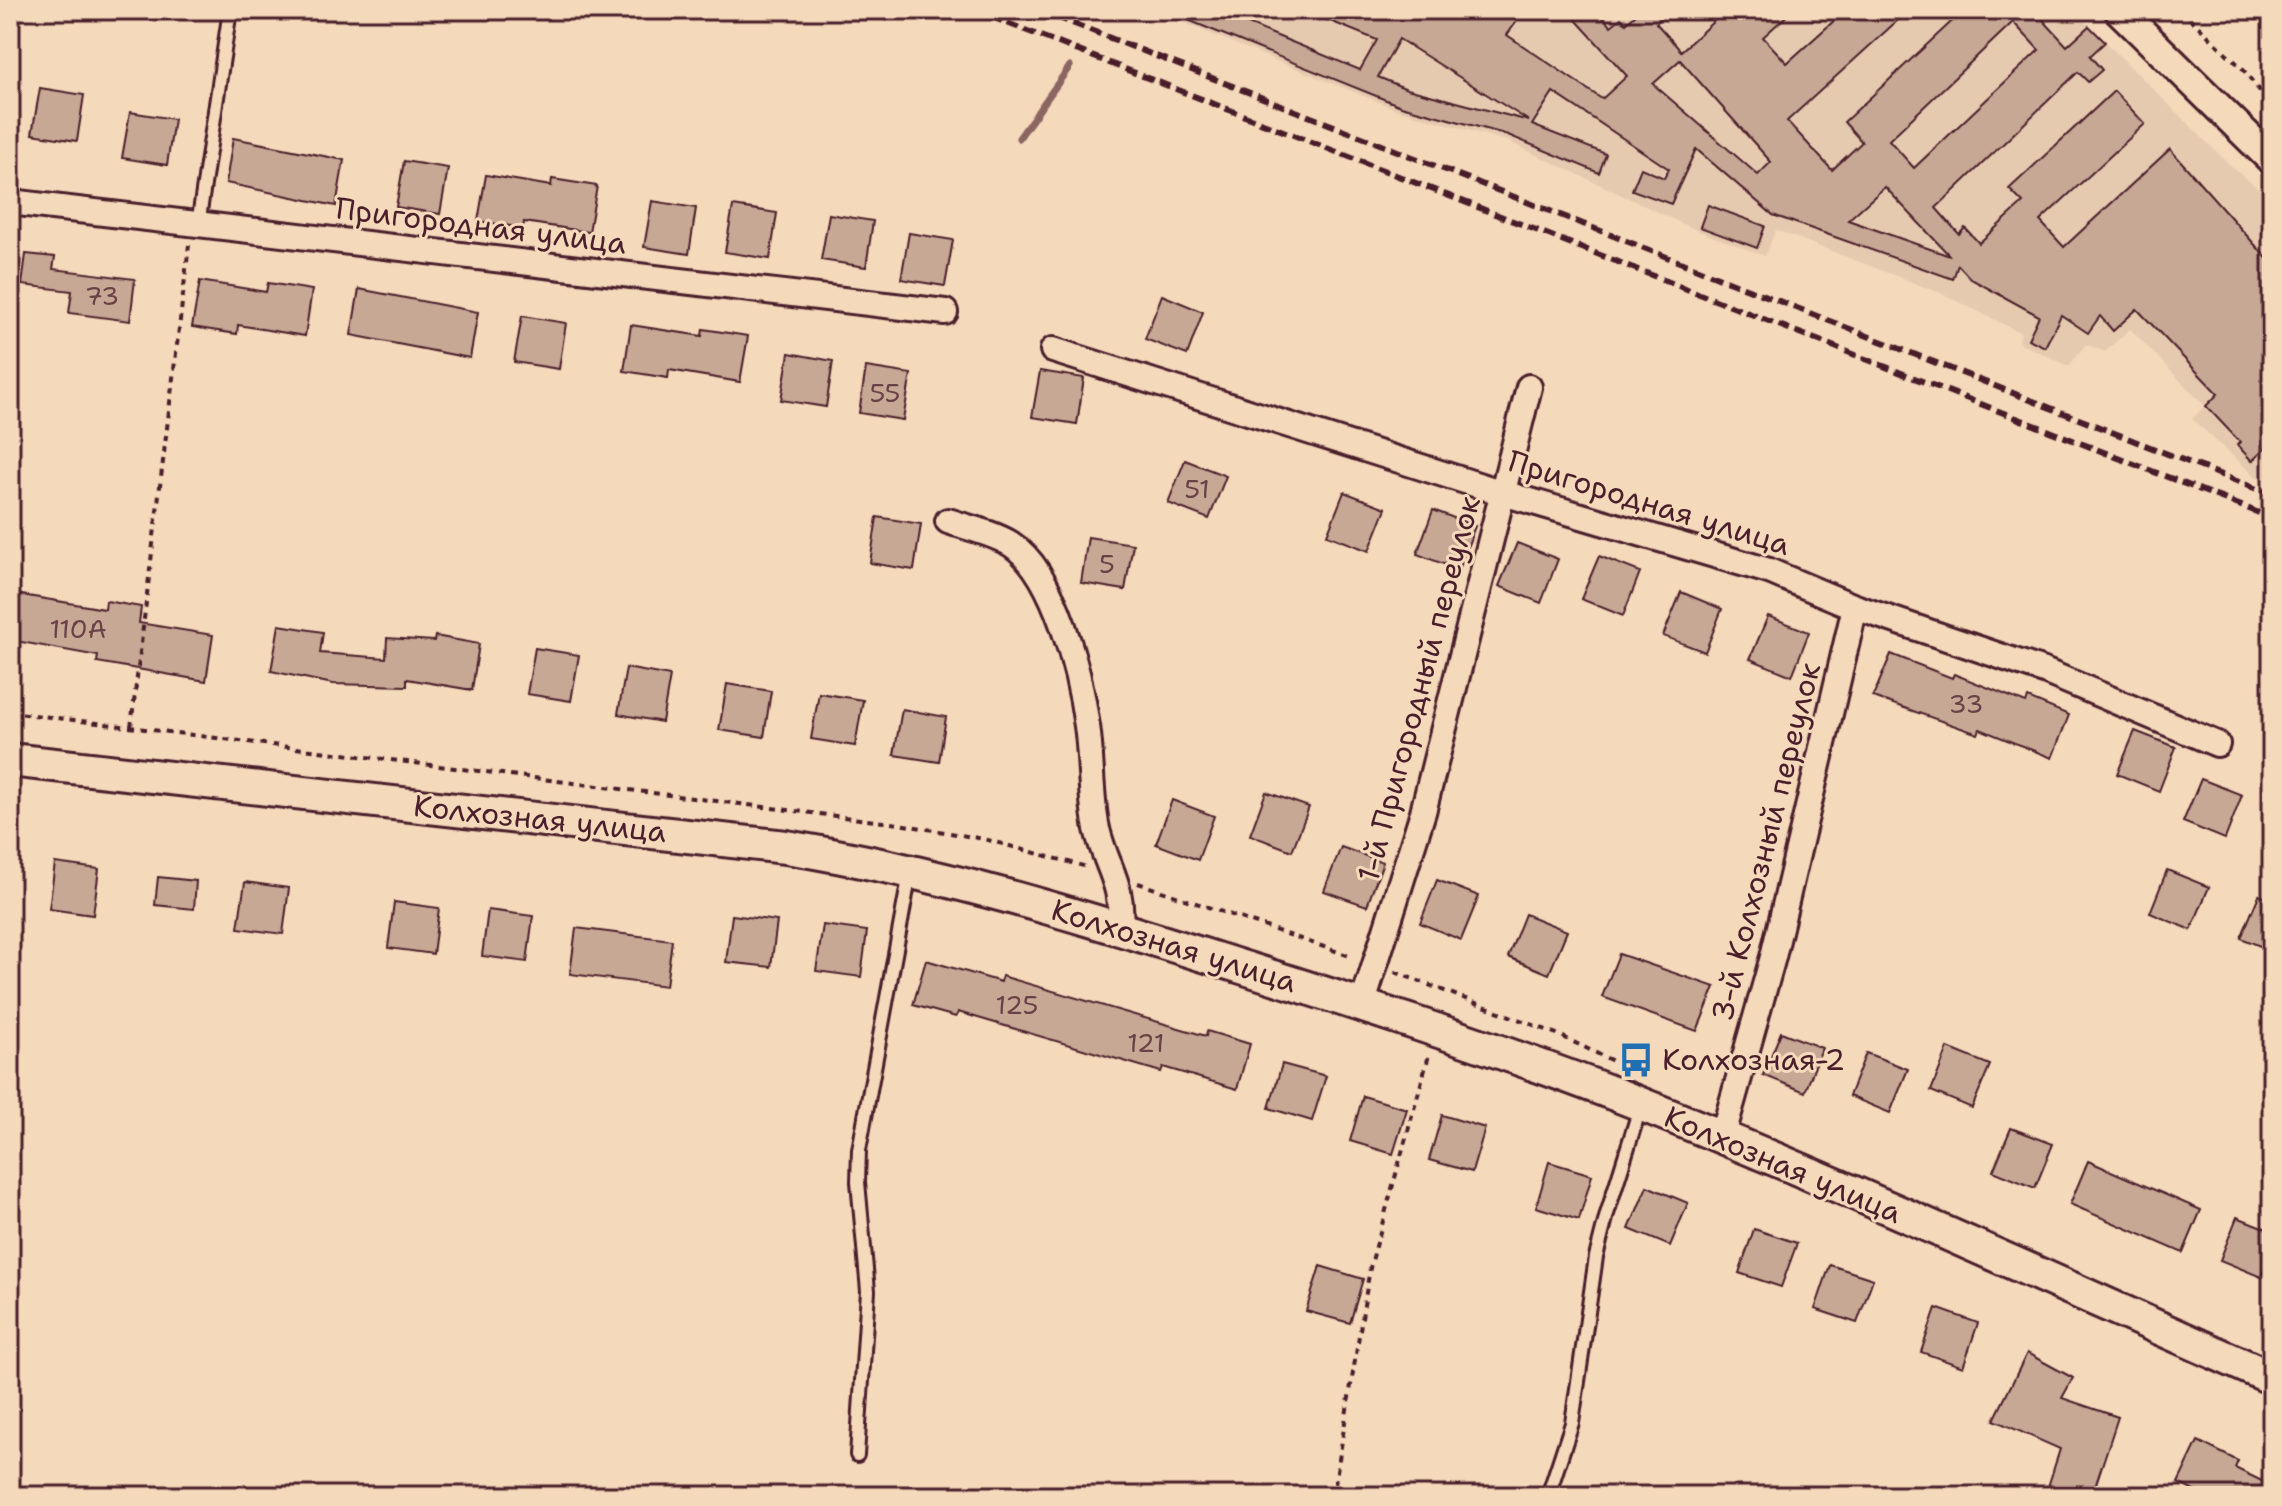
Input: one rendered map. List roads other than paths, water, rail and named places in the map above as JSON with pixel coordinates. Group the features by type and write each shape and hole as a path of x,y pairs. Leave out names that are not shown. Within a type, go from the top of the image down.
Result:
{"main road":[{"name":"Колхозная улица","path":"10,760 786,847 910,869 1120,929 1362,1006 1641,1105 2272,1378"}],"street":[{"path":"2119,10 2272,160"},
{"name":"Пригородная улица","path":"10,202 945,312"},
{"name":"Пригородная улица","path":"1053,350 1503,493 1769,571 1855,607 2002,655 2217,744"},
{"name":"1-й Пригородный переулок","path":"1362,1006 1423,812 1529,387"},
{"path":"948,521 1010,544 1028,557 1042,577 1074,665 1087,726 1098,831 1115,875 1122,904 1120,929"},
{"name":"3-й Колхозный переулок","path":"1722,1138 1773,957 1855,607"}],"lane":[{"path":"195,224 230,10"},
{"path":"857,1455 868,1291 858,1182 859,1150 910,869"},
{"path":"1548,1496 1572,1423 1600,1243 1641,1105"}],"waterway":[{"path":"1019,138 1070,66"}],"railway":[{"path":"974,10 2272,518"},
{"path":"1039,10 2272,495"}],"place":[{"name":"Колхозная-2","path":"1636,1060"}]}
